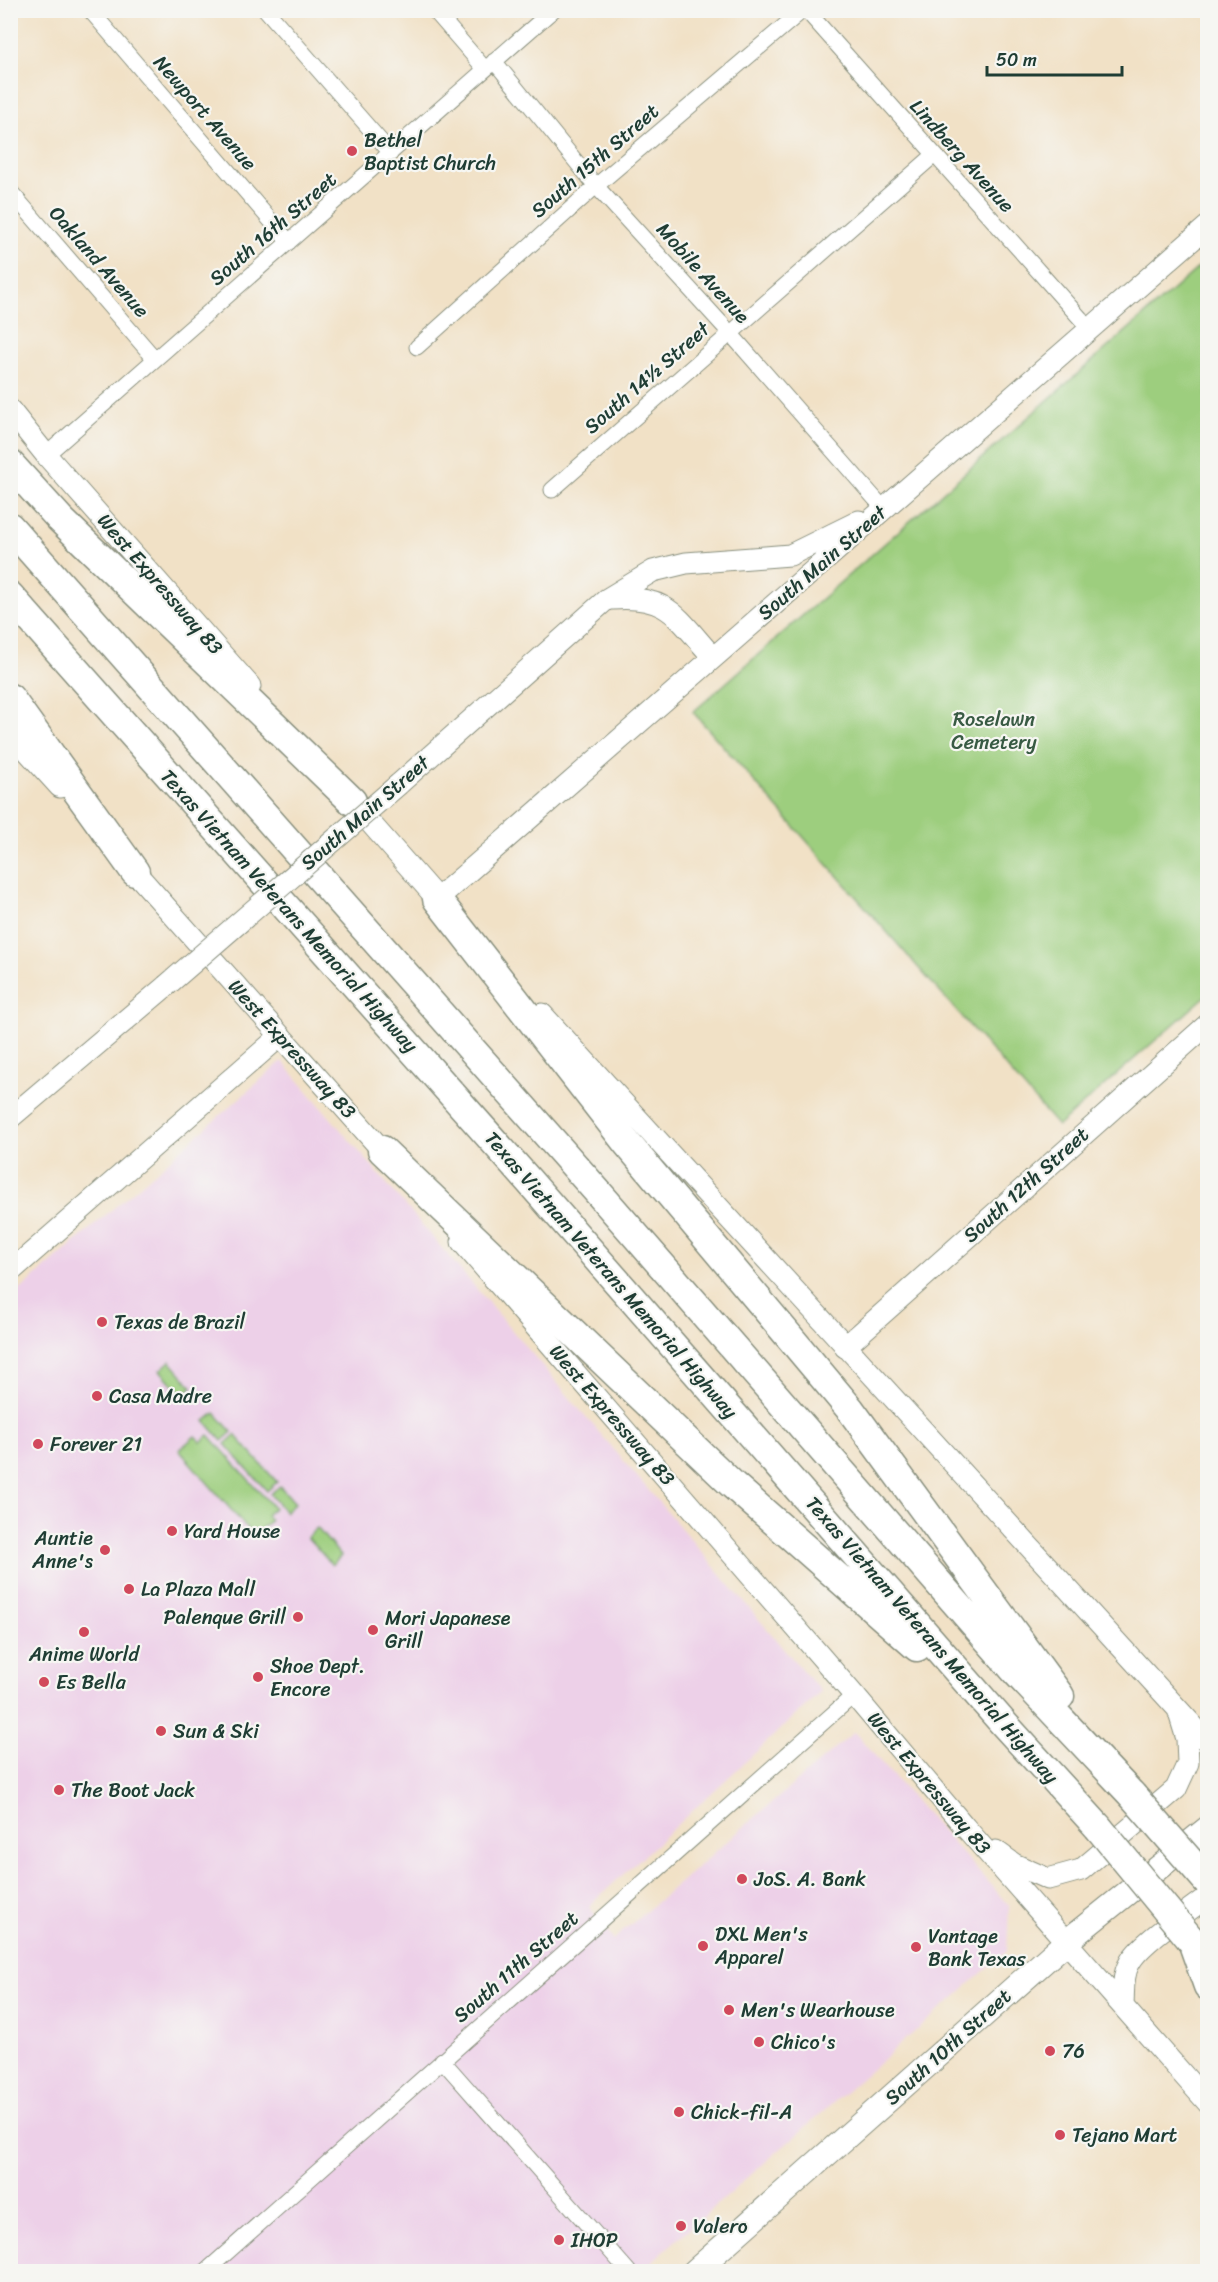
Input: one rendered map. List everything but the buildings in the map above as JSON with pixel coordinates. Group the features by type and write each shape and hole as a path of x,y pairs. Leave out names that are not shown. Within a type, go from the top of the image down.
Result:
{"highway":[{"path":"10,464 60,519 351,801"},
{"path":"10,526 603,1198 1017,1673 1132,1795 1208,1882"},
{"name":"Texas Vietnam Veterans Memorial Highway","path":"10,596 537,1190 1004,1724 1098,1827 1200,1949 1208,1986"},
{"path":"10,698 135,872"},
{"path":"437,899 626,1142 850,1409 1132,1795"},
{"path":"382,1150 733,1485 1004,1724"}],"main road":[{"name":"South Main Street","path":"437,899 1208,226"},
{"name":"West Expressway 83","path":"10,410 46,455 437,899 1208,1742"},
{"name":"South Main Street","path":"10,1118 399,784 607,599 653,571 686,563 790,555 884,509"},
{"path":"607,599 637,597 657,601 671,612 713,657"},
{"name":"West Expressway 83","path":"10,732 279,1037 382,1150 854,1695 965,1827 1208,2103"},
{"name":"South 12th Street","path":"845,1347 1208,1024"},
{"path":"10,1272 279,1037"},
{"path":"965,1827 1014,1864 1048,1879 1081,1870 1176,1789 1188,1763 1187,1739 1177,1708"},
{"name":"South 10th Street","path":"694,2271 1066,1942 1208,1828"},
{"path":"1123,2006 1124,1978 1128,1964 1138,1951 1208,1896"}],"street":[{"name":"Newport Avenue","path":"90,10 289,242"},
{"path":"266,10 391,153"},
{"name":"Mobile Avenue","path":"434,10 489,65 730,333 884,509"},
{"name":"South 16th Street","path":"46,455 553,10"},
{"name":"Lindberg Avenue","path":"805,10 1089,328"},
{"name":"South 15th Street","path":"417,347 596,186 805,10"},
{"name":"South 14½ Street","path":"552,490 933,156"},
{"name":"Oakland Avenue","path":"10,191 155,359"},
{"name":"South 11th Street","path":"205,2271 854,1695"},
{"path":"441,2060 629,2271"}],"shaded area":[{"path":"282,1061 821,1692 589,1906 613,1940 854,1732 1009,1906 1007,1951 641,2271 11,2271 10,1299"}],"green space":[{"name":"Roselawn Cemetery","path":"1207,260 1207,995 1058,1126 693,712"},
{"path":"170,1361 192,1387 182,1395 160,1370"},
{"path":"215,1413 232,1432 222,1441 205,1421"},
{"path":"209,1435 274,1508 266,1515 270,1521 253,1535 179,1450 195,1436 201,1442"},
{"path":"235,1435 277,1482 267,1491 225,1444"},
{"path":"280,1486 295,1503 285,1512 270,1494"},
{"path":"317,1528 341,1556 332,1565 307,1537"}],"place":[{"name":"Bethel Baptist Church","path":"352,151"},
{"name":"Texas de Brazil","path":"102,1322"},
{"name":"Casa Madre","path":"97,1396"},
{"name":"Forever 21","path":"38,1444"},
{"name":"Yard House","path":"172,1531"},
{"name":"Auntie Anne's","path":"105,1550"},
{"name":"La Plaza Mall","path":"129,1589"},
{"name":"Palenque Grill","path":"298,1617"},
{"name":"Mori Japanese Grill","path":"373,1630"},
{"name":"Anime World","path":"84,1632"},
{"name":"Shoe Dept. Encore","path":"258,1677"},
{"name":"Es Bella","path":"44,1682"},
{"name":"Sun & Ski","path":"161,1731"},
{"name":"The Boot Jack","path":"59,1790"},
{"name":"JoS. A. Bank","path":"742,1879"},
{"name":"DXL Men's Apparel","path":"703,1946"},
{"name":"Vantage Bank Texas","path":"916,1947"},
{"name":"Men's Wearhouse","path":"729,2010"},
{"name":"Chico's","path":"759,2042"},
{"name":"76","path":"1050,2051"},
{"name":"Chick-fil-A","path":"679,2112"},
{"name":"Tejano Mart","path":"1060,2135"},
{"name":"Valero","path":"681,2226"},
{"name":"IHOP","path":"559,2240"}]}
